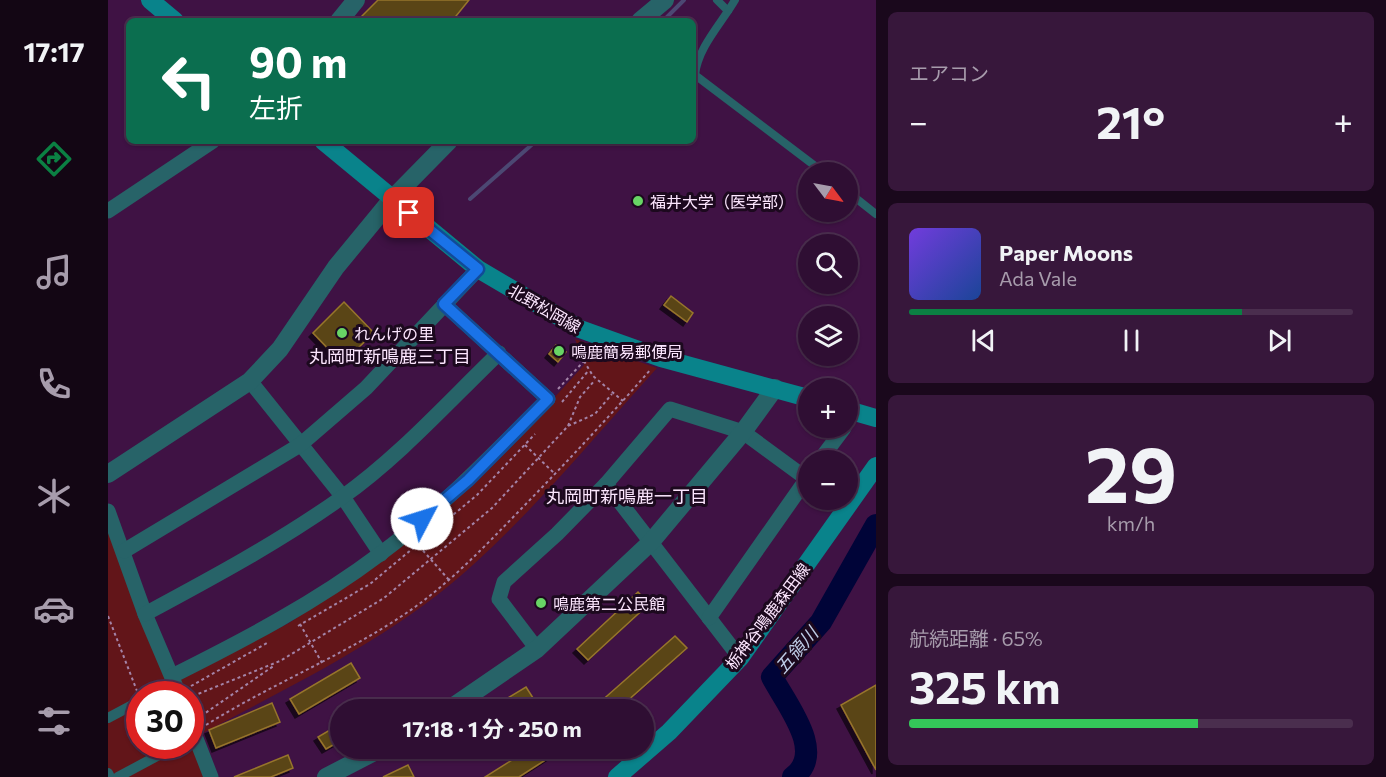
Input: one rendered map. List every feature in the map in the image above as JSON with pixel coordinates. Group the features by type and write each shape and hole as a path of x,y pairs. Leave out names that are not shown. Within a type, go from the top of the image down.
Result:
{"main road":[{"path":"150,0 171,18"},
{"name":"北野松岡線","path":"327,144 478,269 580,329 662,358 798,395"},
{"path":"858,415 876,418"},
{"name":"栃神谷鳴鹿森田線","path":"617,777 669,732 740,658 876,466"}],"street":[{"path":"341,18 356,0"},
{"path":"644,18 665,0"},
{"path":"108,211 208,144"},
{"path":"108,474 250,381 280,349 336,267 392,199 446,144"},
{"path":"124,551 300,445 366,388 478,269"},
{"path":"172,676 293,613 381,554 468,480 548,399 444,304"},
{"path":"145,614 264,549 343,497 414,436 499,353"},
{"path":"250,381 343,497 381,554"},
{"path":"464,699 537,650 651,542 743,432 775,388"},
{"path":"537,650 499,599 504,582 558,534 606,484 670,409 743,432 798,471"},
{"path":"606,484 740,658"},
{"path":"709,618 798,492"},
{"path":"108,511 145,614 174,681"},
{"path":"108,718 126,708"},
{"path":"204,756 211,777"},
{"path":"118,777 152,759"},
{"path":"326,777 361,759"}],"lane":[{"path":"717,0 728,11"},
{"path":"696,71 700,55 735,0"},
{"path":"696,76 810,162"},
{"path":"858,200 876,214"}],"path":[{"path":"580,329 584,361 596,379 623,401"},
{"path":"204,722 322,663 398,618 473,561 662,358"},
{"path":"548,399 584,361"},
{"path":"204,719 280,661 384,598 492,508 568,426 580,397 596,379"},
{"path":"568,426 595,414 612,394"},
{"path":"513,434 555,474"},
{"path":"406,532 449,580"},
{"path":"293,613 312,642 322,663"},
{"path":"108,616 134,681"},
{"path":"204,692 280,661"}],"shaded area":[{"path":"575,339 657,368 545,493 498,541 443,591 374,639 302,681 204,733 204,681 178,681 289,623 366,572 511,445 584,365"},
{"path":"108,525 171,681 126,681 126,759 199,759 205,777 108,777"}],"building":[{"path":"378,0 469,0 454,18 360,18"},
{"path":"671,296 693,313 687,322 664,305"},
{"path":"344,302 374,333 342,363 313,333"},
{"path":"556,345 566,352 558,362 549,354"},
{"path":"638,592 649,604 588,660 577,649"},
{"path":"675,636 687,648 629,699 604,699"},
{"path":"351,663 360,678 299,714 290,699"},
{"path":"876,685 876,770 841,705"},
{"path":"526,687 534,699 506,699"},
{"path":"272,703 280,722 216,748 209,730"},
{"path":"330,730 330,747 326,749 318,737"},
{"path":"288,755 293,768 271,777 234,777"},
{"path":"514,759 547,759 519,777 485,777"},
{"path":"408,765 414,777 383,777"}],"waterway":[{"path":"666,18 684,0"},
{"path":"470,199 533,144"},
{"name":"五領川","path":"793,777 802,767 806,755 805,742 794,714 772,677 821,622 876,525"}],"place":[{"name":"福井大学（医学部）","path":"638,201"},
{"name":"れんげの里","path":"342,333"},
{"name":"鳴鹿簡易郵便局","path":"559,351"},
{"name":"鳴鹿第二公民館","path":"541,603"}],"district":[{"name":"丸岡町新鳴鹿三丁目","path":"390,356"},
{"name":"丸岡町新鳴鹿一丁目","path":"627,496"}],"route":[{"path":"409,213 478,269 444,304 548,399 468,480 422,519"}]}
